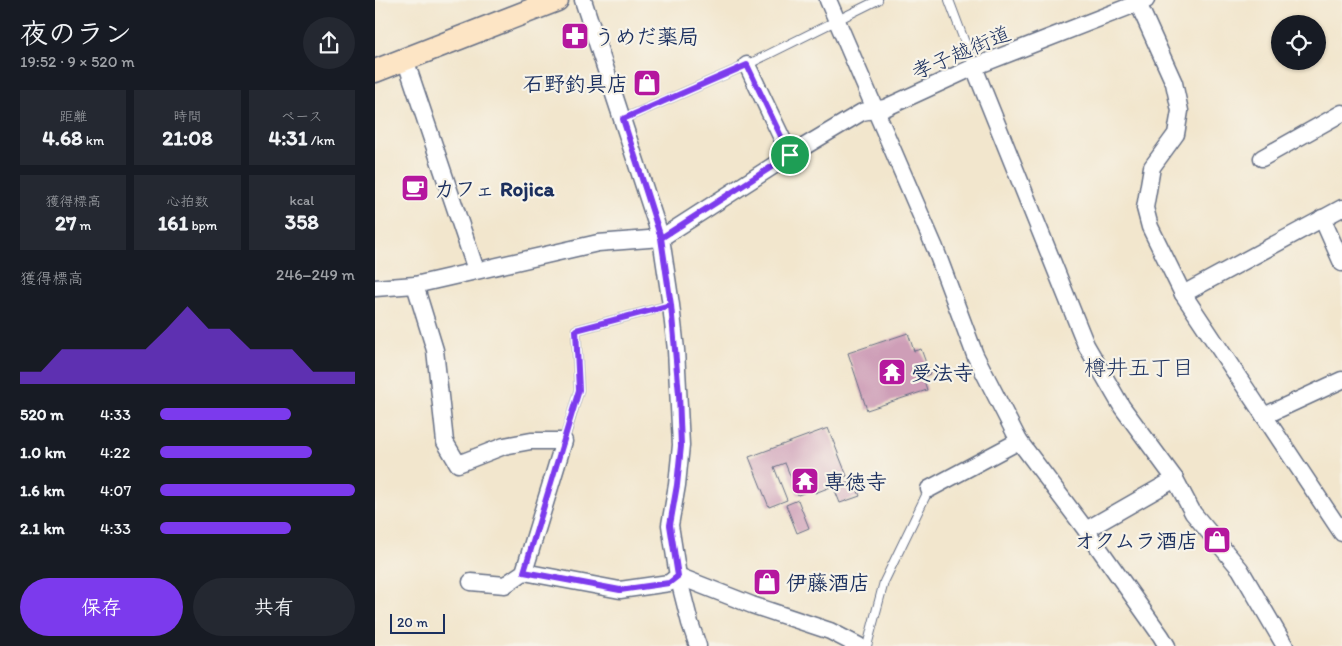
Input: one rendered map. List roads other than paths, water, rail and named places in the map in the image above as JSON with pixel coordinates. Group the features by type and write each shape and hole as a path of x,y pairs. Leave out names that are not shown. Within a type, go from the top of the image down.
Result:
{"main road":[{"path":"375,71 557,0"}],"street":[{"path":"583,0 661,238 671,305 679,394 681,446 670,525 678,576 698,646"},
{"path":"828,0 935,248 975,355 1019,441 1086,530 1167,646"},
{"path":"1142,2 1174,84 1181,110 1176,134 1152,167 1145,208 1150,227 1183,294 1342,533"},
{"name":"孝子越街道","path":"661,238 790,155 863,112 885,108 974,68 1142,2"},
{"path":"405,59 476,270"},
{"path":"747,65 790,155"},
{"path":"974,68 1086,346 1121,407 1175,479 1193,513 1240,569 1285,646"},
{"path":"1262,158 1342,113"},
{"path":"1183,294 1342,208"},
{"path":"1322,218 1342,263"},
{"path":"375,288 415,285 598,243 661,238"},
{"path":"415,285 435,350 445,442 458,464 504,446 531,441 564,441 524,572 505,585 471,582"},
{"path":"1264,416 1342,380"},
{"path":"929,489 1019,441"},
{"path":"1086,530 1175,479"},
{"path":"524,572 620,590 669,583 678,576"},
{"path":"678,576 752,605 830,631 859,646"}],"lane":[{"path":"623,119 747,65 878,0"},
{"path":"949,0 974,68"},
{"path":"564,441 579,390 576,330 671,305"},
{"path":"867,646 884,582 929,489"}],"place":[{"name":"うめだ薬局","path":"575,36"},
{"name":"石野釣具店","path":"647,83"},
{"name":"カフェ Rojica","path":"415,188"},
{"name":"受法寺","path":"892,372"},
{"name":"専徳寺","path":"805,481"},
{"name":"オクムラ酒店","path":"1217,540"},
{"name":"伊藤酒店","path":"767,582"}],"district":[{"name":"樽井五丁目","path":"1139,367"}]}
